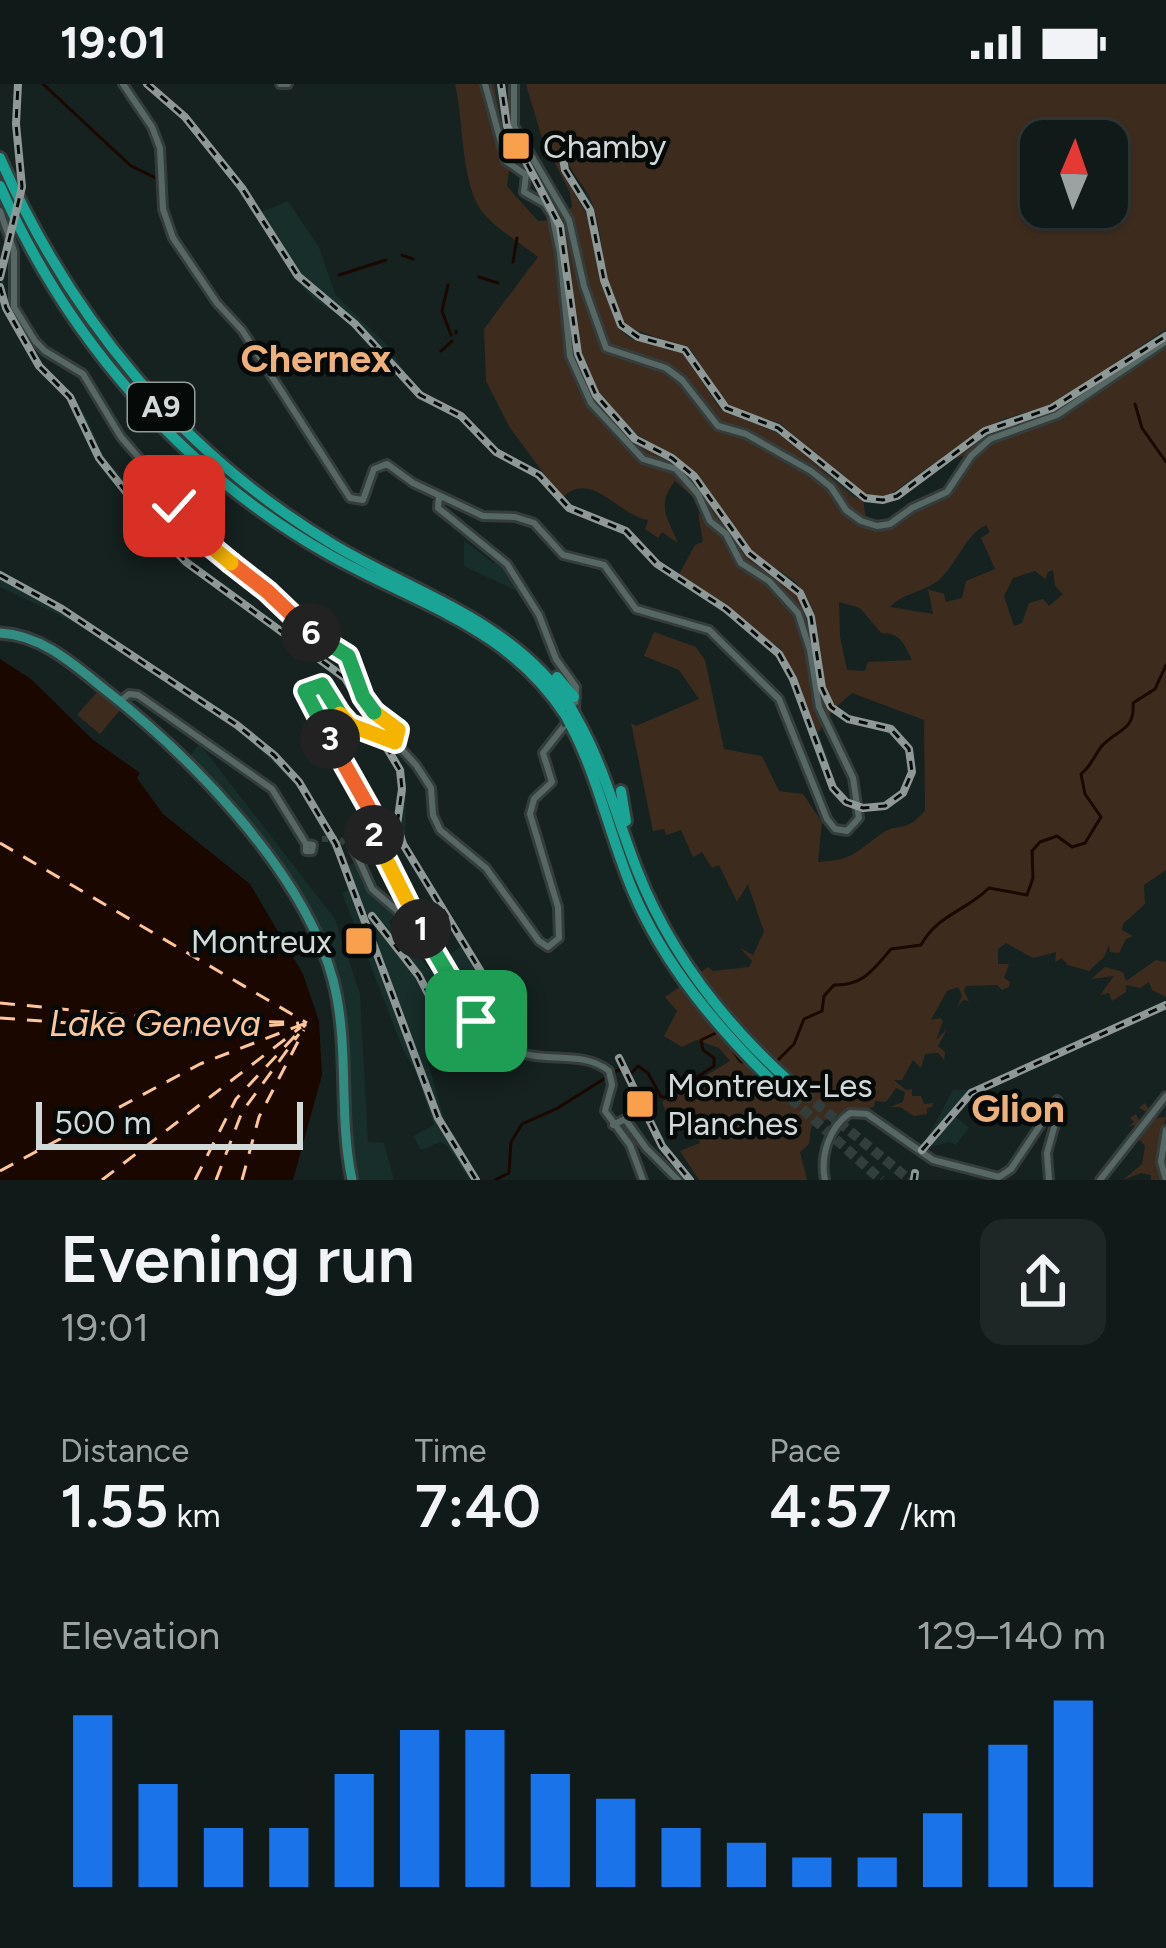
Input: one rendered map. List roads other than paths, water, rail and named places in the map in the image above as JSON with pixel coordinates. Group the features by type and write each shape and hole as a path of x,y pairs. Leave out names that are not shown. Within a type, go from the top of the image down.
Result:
{"highway":[{"name":"A9","path":"0,158 34,231 76,300 158,404 210,455 337,547 511,641 547,675 598,761 663,926 697,980 786,1087 727,1035 679,974 649,925 571,716 516,657 447,607 385,584 266,514 205,467 149,413 65,308 0,186"},
{"path":"571,716 587,782"},
{"path":"621,791 634,860"},
{"path":"615,872 649,925"}],"main road":[{"path":"0,633 26,637 61,656 185,757 250,832 286,883 332,975 352,1180"}],"street":[{"path":"123,84 160,148 164,209 173,238 217,303 242,330 352,500 366,496 373,471 387,464 439,497 483,516 534,523 563,555 604,566 626,600 641,613 702,626 721,639 782,702 826,819 839,831 851,829 859,818 854,782 822,717 810,650 796,610 769,580 741,562 726,534 708,518 698,494 676,469 640,456 598,412 580,385 564,323 560,253 552,215 545,204 524,192 526,176"},
{"path":"485,84 506,161 526,176"},
{"path":"514,84 514,124 572,226 584,286 606,348 670,370 718,426 792,458 831,487 851,514 873,525 890,524 943,495 987,441 1058,415 1166,341"},
{"path":"526,176 538,170"},
{"path":"0,211 14,251 14,307 27,330 45,351 83,374 121,437 154,475 190,529 267,591 302,627 348,656 368,706 398,730 395,742"},
{"path":"439,497 438,508 503,559 576,687 577,706 543,753 552,782 534,799 530,814 558,907 559,938 554,944 539,941 486,868 440,830 427,780 395,742 347,722 322,685 305,691 345,772 370,810 378,848 415,921 438,952 476,1023 515,1052 602,1065 611,1075 605,1110 630,1145 643,1180"},
{"path":"120,701 138,695 268,786 284,802 309,844 322,839"},
{"path":"354,850 374,892 415,921"},
{"path":"1100,1180 1166,1096"},
{"path":"825,1180 824,1153 842,1117 856,1112 928,1157 999,1177 1011,1169 1042,1126 1052,1103 1058,1101 1047,1153 1049,1180"},
{"path":"613,1125 624,1118 678,1180"},
{"path":"1166,1130 1161,1158 1166,1180"}],"water":[{"name":"Lake Geneva","path":"0,659 31,679 92,739 140,773 137,778 163,814 250,884 303,974 319,1021 322,1075 293,1180 0,1180"}],"waterway":[{"path":"43,84 131,166 158,179"},
{"path":"513,262 517,238"},
{"path":"402,255 413,259"},
{"path":"339,275 386,260"},
{"path":"479,277 498,283"},
{"path":"448,285 442,311 451,335"},
{"path":"441,351 452,341"},
{"path":"1135,404 1142,428 1166,462"},
{"path":"776,1062 794,1044 804,1019 822,1011 824,996 834,985 860,979 891,949 921,945 943,920 989,888 1027,895 1033,878 1032,851 1040,842 1057,836 1072,847 1085,843 1101,817 1085,794 1081,774 1103,745 1129,723 1133,703 1155,689 1166,665"},
{"path":"495,1180 509,1173 511,1142 522,1124 558,1108 618,1070 626,1079 638,1066 648,1073 661,1097 667,1097 714,1066 701,1040 718,1032"},
{"path":"728,1043 740,1061 750,1064"}],"tunnel":[{"path":"322,839 339,839 354,849"},
{"path":"792,1084 910,1180"},
{"path":"780,1089 881,1180"}],"railway":[{"path":"0,277 22,187 18,84"},
{"path":"147,84 185,117 242,188 298,276 355,324 420,395 461,416 496,452 539,475 569,508 626,531 657,564 726,609 779,654 793,679 833,788 846,802 863,808 885,806 903,793 912,772 909,749 891,729 848,719 831,707 822,688 811,617 800,593 749,553 694,476 635,439 596,395 578,354 560,226 507,126 501,84"},
{"path":"562,152 565,170 590,210 604,280 621,325 638,337 685,350 726,408 778,428 865,498 897,496 985,431 1052,408 1166,336"},
{"path":"0,287 6,308 39,366 70,397 99,458 160,535 186,562 345,678 400,770 397,825 403,844 483,975"},
{"path":"0,575 62,609 237,725 299,782 336,844 438,1118 476,1180"},
{"path":"372,916 419,976 447,1031 461,1041"},
{"path":"922,1150 971,1093 1166,1005"},
{"path":"619,1058 662,1146 690,1180"},
{"path":"914,1180 915,1173"}],"place":[{"name":"Chamby","path":"516,146"},
{"name":"Montreux","path":"359,941"},
{"name":"Montreux-Les Planches","path":"640,1104"}],"district":[{"name":"Chernex","path":"316,358"},
{"name":"Glion","path":"1018,1108"}]}
